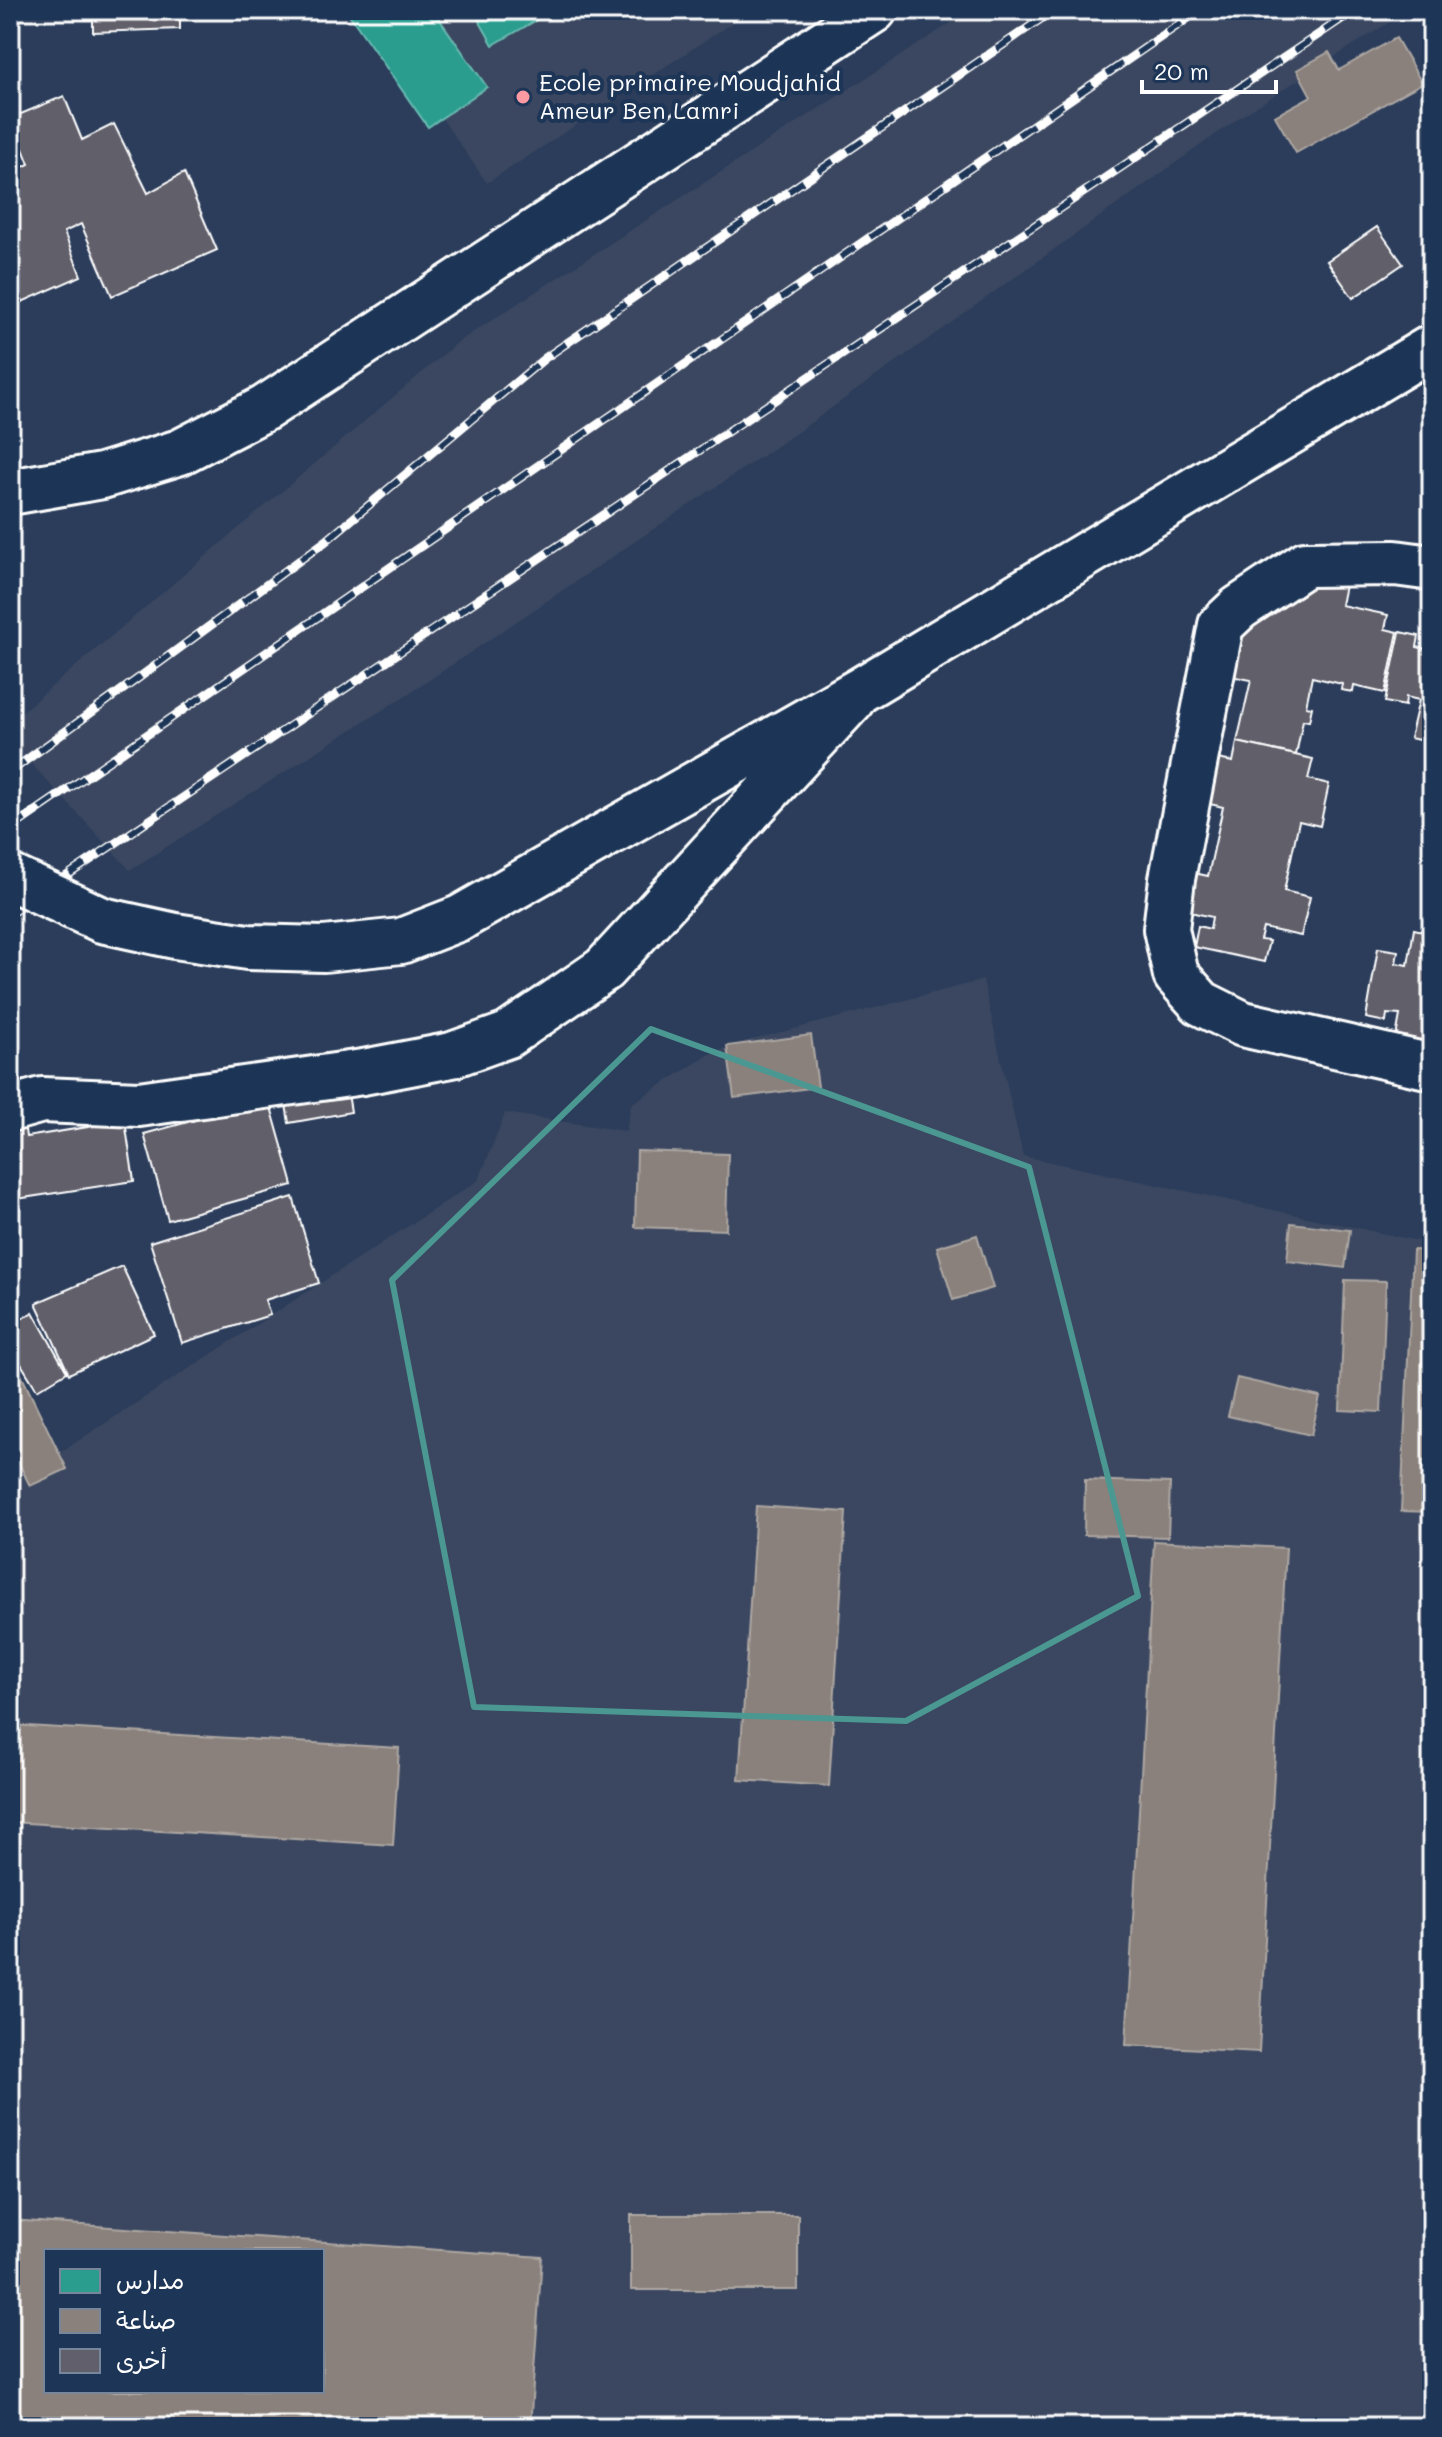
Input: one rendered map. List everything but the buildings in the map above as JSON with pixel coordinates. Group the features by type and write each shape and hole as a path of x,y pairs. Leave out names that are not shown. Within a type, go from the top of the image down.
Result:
{"street":[{"path":"10,492 102,476 180,452 265,408 874,10"},
{"path":"10,877 102,920 175,936 248,947 324,949 401,941 460,918 862,689 1432,347"},
{"path":"1432,568 1395,563 1305,564 1239,608 1221,625 1172,879 1166,929 1176,975 1201,1003 1243,1024 1432,1067"},
{"path":"10,1109 42,1100 139,1104 363,1072 452,1055 508,1035 604,969 862,689"}],"highlighted area":[{"path":"651,1029 1029,1167 1138,1596 906,1721 474,1707 392,1280"}],"shaded area":[{"name":"Ecole primaire Moudjahid Ameur Ben Lamri","path":"366,10 752,10 487,183"},
{"path":"971,10 1409,10 1243,115 802,429 422,685 130,870 10,741 10,722 458,342"},
{"path":"983,980 1023,1156 1432,1244 1432,1785 1429,1803 1432,1804 1432,2427 10,2427 10,1485 479,1180 505,1113 626,1131 631,1104 710,1054 743,1042"}],"railway":[{"path":"10,772 326,541 545,358 1054,10"},
{"path":"10,829 1200,10"},
{"path":"10,914 1355,10"}],"place":[{"name":"Ecole primaire Moudjahid Ameur Ben Lamri","path":"523,97"}]}
